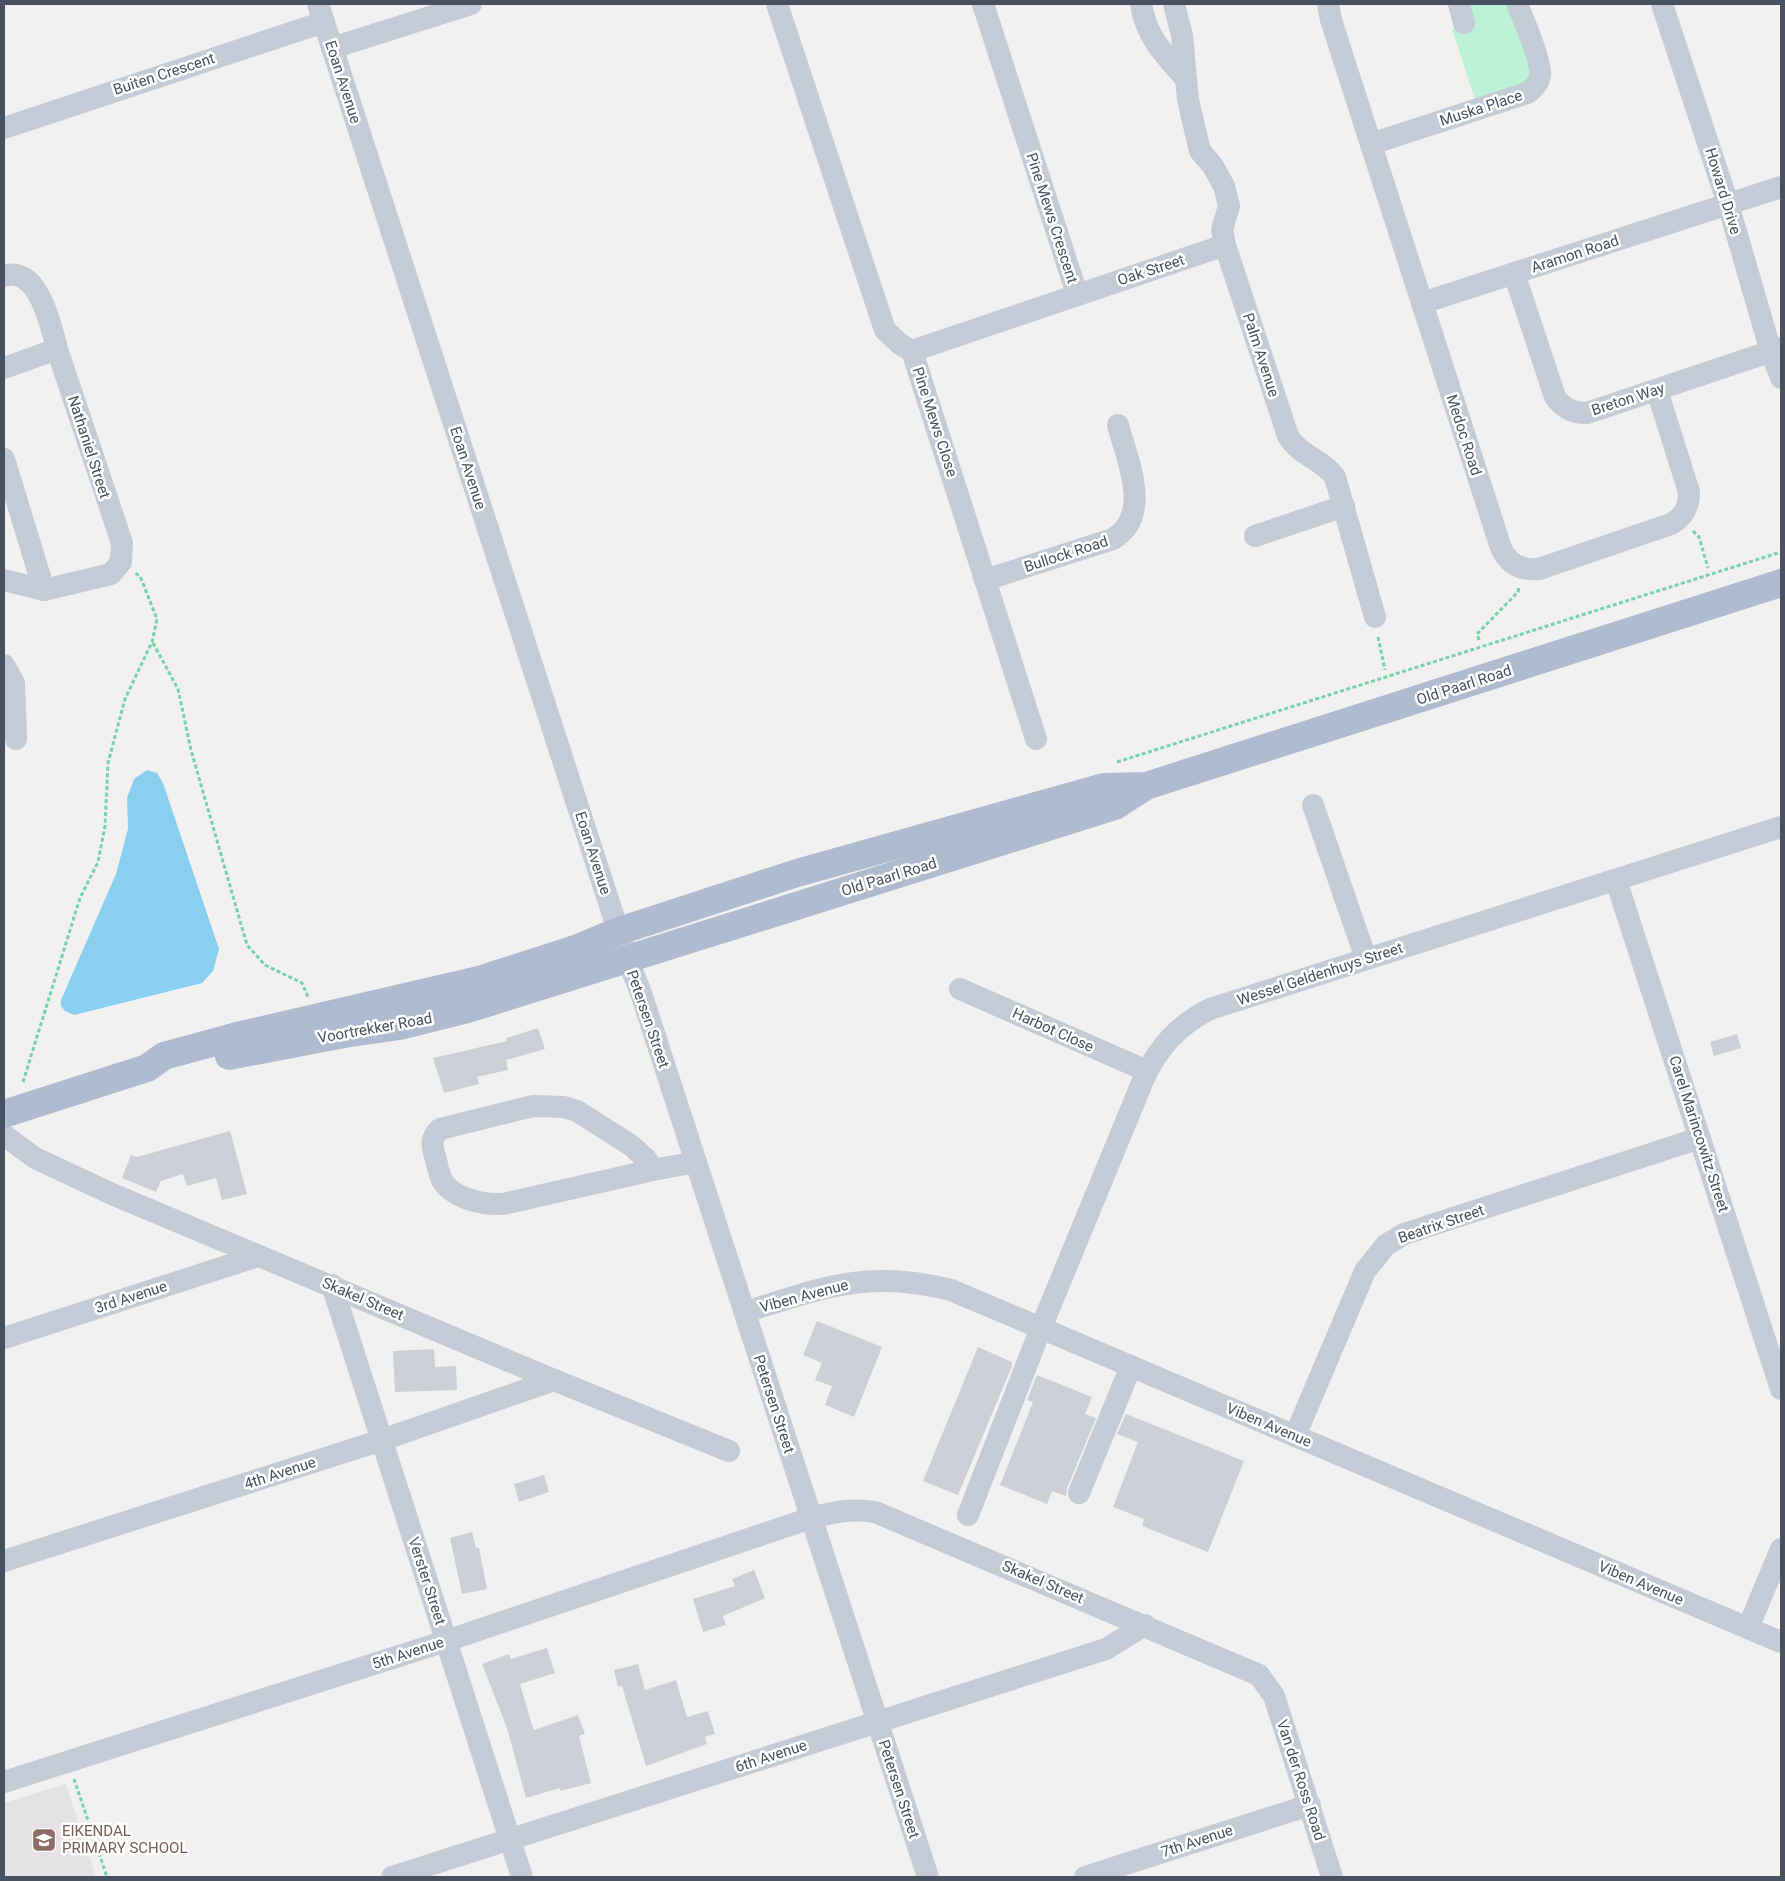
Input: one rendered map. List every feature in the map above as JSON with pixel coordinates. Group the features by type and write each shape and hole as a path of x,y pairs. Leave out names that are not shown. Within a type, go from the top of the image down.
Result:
{"main road":[{"name":"Old Paarl Road","path":"627,958 1116,806 1146,786 1781,583"},
{"name":"Old Paarl Road","path":"620,931 797,873 1104,787 1146,786"},
{"name":"Voortrekker Road","path":"4,1114 147,1068 164,1056 237,1036 480,980 620,931"},
{"name":"Voortrekker Road","path":"147,1068 170,1069 344,1034 400,1026 468,1009 627,958"}],"street":[{"path":"332,48 471,4"},
{"name":"Pine Mews Close","path":"777,4 885,330 900,344 912,351 1036,739"},
{"name":"Pine Mews Crescent","path":"912,351 1077,294 983,4"},
{"name":"Medoc Road","path":"1328,4 1330,20 1502,551 1511,562 1523,568"},
{"name":"Muska Place","path":"1371,144 1526,94 1533,90 1537,84 1540,68 1517,4"},
{"name":"Howard Drive","path":"1662,4 1776,350 1781,378"},
{"name":"Palm Avenue","path":"1186,78 1155,44 1143,13 1175,6 1182,35 1186,78 1188,100 1200,150 1213,166 1224,186 1229,206 1222,230 1225,245 1288,436 1298,448 1333,474 1344,506 1375,617"},
{"name":"Eoan Avenue","path":"321,13 620,931"},
{"name":"Buiten Crescent","path":"4,128 321,13"},
{"name":"Aramon Road","path":"1422,303 1781,187"},
{"name":"Oak Street","path":"1077,294 1225,245"},
{"name":"Breton Way","path":"1514,273 1555,397 1564,407 1579,413 1587,413 1776,350"},
{"name":"Nathaniel Street","path":"4,276 9,274 23,278 35,286 50,320 57,349 122,543 121,562"},
{"path":"4,368 57,349"},
{"path":"1523,568 1539,569 1671,524 1680,518 1688,508 1689,492 1657,390"},
{"name":"Bullock Road","path":"985,580 1113,539 1128,528 1134,510 1135,494 1118,425"},
{"path":"4,459 44,590"},
{"path":"1255,536 1344,506"},
{"path":"4,580 44,590 111,574 121,562"},
{"path":"4,665 14,683 16,739"},
{"path":"1313,805 1366,959"},
{"name":"Wessel Geldenhuys Street","path":"968,1515 1041,1328 1147,1071 1167,1040 1194,1017 1210,1009 1781,827"},
{"name":"Carel Marincowitz Street","path":"1616,880 1781,1389"},
{"name":"Petersen Street","path":"620,931 627,958 641,993 928,1877"},
{"name":"Harbot Close","path":"960,989 1147,1071"},
{"path":"653,1170 646,1159 632,1146 577,1111 564,1107 533,1106 440,1129 433,1138 432,1145 442,1181 451,1189 478,1202 490,1204 503,1204 696,1162"},
{"name":"Skakel Street","path":"4,1135 35,1158 112,1194 554,1380 729,1450"},
{"name":"Beatrix Street","path":"1295,1436 1366,1271 1386,1245 1404,1234 1700,1138"},
{"name":"3rd Avenue","path":"4,1338 258,1256"},
{"name":"Viben Avenue","path":"744,1312 826,1286 870,1280 903,1281 951,1290 1781,1642"},
{"name":"Verster Street","path":"332,1285 522,1877"},
{"path":"1079,1493 1131,1366"},
{"name":"4th Avenue","path":"4,1561 382,1440 554,1380"},
{"name":"Skakel Street","path":"811,1518 847,1510 875,1512 1247,1668 1259,1675 1268,1684"},
{"name":"5th Avenue","path":"4,1782 446,1640 811,1518"},
{"path":"1748,1628 1781,1549"},
{"name":"6th Avenue","path":"392,1877 1106,1649 1145,1625"},
{"name":"Van der Ross Road","path":"1268,1684 1274,1696 1332,1877"},
{"name":"7th Avenue","path":"1085,1877 1310,1805"}],"path":[{"path":"1680,518 1699,537 1708,568"},
{"path":"1116,763 1781,552"},
{"path":"23,1082 80,898 98,862 105,826 108,763 125,699 152,642 157,619 140,576 121,562"},
{"path":"1479,640 1477,634 1518,592 1523,568"},
{"path":"1375,617 1385,670"},
{"path":"152,642 178,688 192,750 247,944 265,965 302,983 308,999"},
{"path":"68,1762 107,1877"}],"shaded area":[{"name":"EIKENDAL PRIMARY SCHOOL","path":"66,1784 96,1877 4,1877 4,1803"}],"green space":[{"path":"1466,4 1512,4 1533,66 1531,80 1476,103 1452,29 1470,23"}],"water":[{"path":"147,770 157,773 163,783 219,949 213,971 202,983 74,1015 65,1011 61,1006 61,1000 116,874 128,829 127,798 134,779"}],"building":[{"path":"538,1028 545,1049 506,1060 508,1070 477,1077 479,1084 444,1093 433,1058 507,1041 506,1038"},
{"path":"1737,1034 1741,1048 1714,1056 1710,1042"},
{"path":"230,1131 247,1194 222,1200 216,1178 187,1186 183,1174 161,1181 156,1192 122,1178 131,1155 137,1157"},
{"path":"817,1321 882,1347 854,1417 825,1405 832,1386 815,1380 822,1363 803,1355"},
{"path":"978,1347 1012,1362 1012,1366 958,1495 923,1481"},
{"path":"434,1349 435,1367 456,1366 457,1390 395,1392 393,1351"},
{"path":"1037,1375 1092,1397 1085,1414 1096,1418 1067,1488 1066,1496 1052,1491 1047,1504 1000,1485 1033,1402 1027,1400"},
{"path":"1126,1414 1244,1461 1208,1552 1142,1526 1144,1519 1113,1507 1138,1442 1117,1434"},
{"path":"544,1475 549,1492 519,1502 514,1484"},
{"path":"472,1532 476,1548 479,1548 487,1589 462,1594 450,1538"},
{"path":"754,1570 765,1598 723,1616 726,1625 703,1632 693,1599 735,1586 732,1579"},
{"path":"547,1648 555,1673 520,1684 532,1725 534,1730 578,1715 585,1734 579,1736 591,1783 560,1791 560,1788 526,1798 507,1728 482,1664 509,1654 511,1659"},
{"path":"638,1664 645,1690 676,1680 687,1717 708,1711 715,1734 705,1737 707,1744 646,1766 622,1686 618,1687 614,1670"}],"place":[{"name":"EIKENDAL PRIMARY SCHOOL","path":"44,1840"}]}
